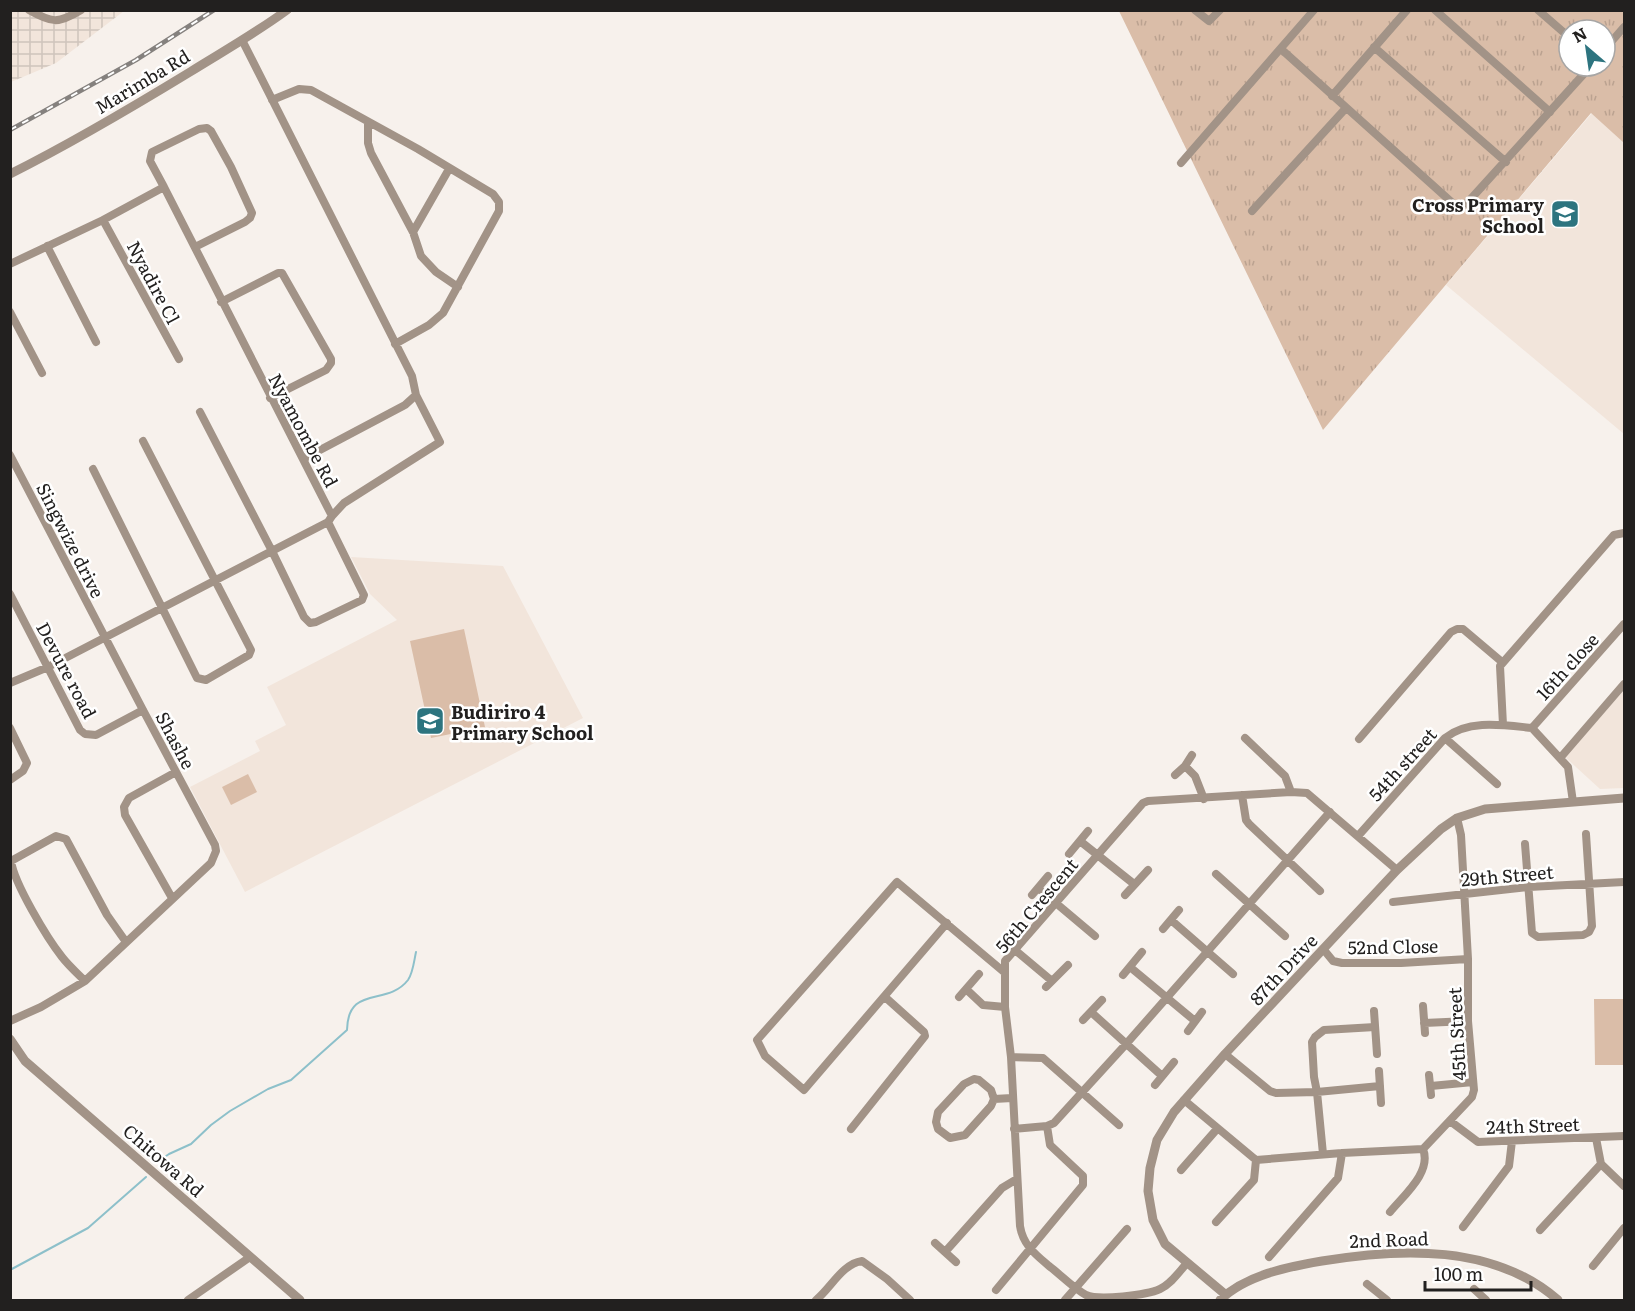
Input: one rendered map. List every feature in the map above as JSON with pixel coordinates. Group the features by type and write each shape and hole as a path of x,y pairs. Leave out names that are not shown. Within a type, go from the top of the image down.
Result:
{"street":[{"path":"29,10 47,20 56,22 81,10"},
{"name":"Marimba Rd","path":"10,174 116,117 287,10"},
{"path":"1195,10 1209,21 1220,10"},
{"path":"1181,163 1314,10"},
{"path":"1332,96 1407,10"},
{"path":"1435,10 1550,112"},
{"path":"1538,10 1557,27"},
{"path":"10,683 48,667 330,519 344,503 440,442 416,395 412,376 242,40"},
{"path":"1374,47 1506,162"},
{"path":"1281,49 1457,207 1468,202 1580,78"},
{"path":"272,100 305,88 418,149 493,194 500,207 443,313 438,319 395,344"},
{"path":"1252,211 1346,108"},
{"path":"368,122 368,143 371,153 412,232 421,256 428,265 458,287"},
{"name":"Nyamombe Rd","path":"195,247 245,222 252,213 236,177 211,130 207,128 200,129 152,152 150,161 303,459 363,592 362,600 310,623 304,617 272,551"},
{"path":"412,232 449,169"},
{"path":"10,264 103,220 164,187"},
{"name":"Nyadire Cl","path":"103,220 179,359"},
{"path":"47,246 96,342"},
{"path":"221,302 282,273 331,359 326,370 270,398"},
{"path":"10,312 42,373"},
{"path":"303,459 405,405 416,395"},
{"path":"200,412 272,551"},
{"path":"93,469 197,678 206,680 249,655 251,650 143,441"},
{"name":"Singwize drive","path":"10,455 104,638"},
{"path":"1503,724 1499,669 1502,662 1614,535 1624,533"},
{"name":"Devure road","path":"10,594 80,730 85,734 96,735 143,710"},
{"name":"16th close","path":"1532,728 1624,624"},
{"path":"1359,739 1456,629 1463,629 1502,662"},
{"name":"Shashe","path":"104,638 216,845 210,862 172,898"},
{"path":"1561,757 1624,684"},
{"name":"54th street","path":"1358,836 1445,738 1460,728 1503,724 1532,728"},
{"path":"10,728 27,763 22,771 10,780"},
{"path":"1532,728 1568,767 1573,802"},
{"path":"1245,738 1285,776 1291,792"},
{"path":"1445,738 1497,784"},
{"path":"1175,775 1192,755"},
{"path":"1185,766 1195,776 1204,799"},
{"path":"10,1021 41,1007 85,981 172,898 125,815 124,807 129,798 176,772"},
{"name":"56th Crescent","path":"1030,1250 1023,1240 1020,1226 1011,1057 1005,1007 1005,961 1143,803 1291,792 1309,794 1397,870"},
{"path":"1242,795 1246,820 1320,891"},
{"name":"87th Drive","path":"1223,1298 1166,1244 1158,1233 1150,1211 1148,1191 1150,1168 1157,1140 1184,1100 1425,841 1457,819 1485,809 1624,798"},
{"path":"1014,1129 1047,1126 1054,1123 1330,812"},
{"name":"45th Street","path":"1423,1149 1472,1097 1474,1090 1468,1021 1468,959 1461,835 1457,819"},
{"path":"1069,854 1088,831"},
{"path":"1525,844 1532,933 1538,937 1583,936 1592,926 1586,834"},
{"path":"85,981 58,952 29,903 11,861 56,836 66,839 107,915 126,942"},
{"path":"1080,841 1134,884"},
{"path":"1125,895 1148,870"},
{"path":"1216,874 1285,936"},
{"path":"1032,895 1048,876"},
{"path":"947,923 804,1090 765,1056 757,1040 897,882 947,923 1004,972"},
{"name":"29th Street","path":"1393,902 1528,887 1624,882"},
{"path":"1038,888 1095,936"},
{"path":"1163,929 1179,910"},
{"path":"1171,920 1233,974"},
{"path":"1015,950 1049,984 1068,965"},
{"name":"52nd Close","path":"1324,950 1333,961 1342,963 1401,963 1468,959"},
{"path":"1123,975 1142,952"},
{"path":"1130,966 1195,1022"},
{"path":"959,997 979,974"},
{"path":"966,989 986,1006 1005,1007"},
{"path":"851,1129 925,1036 924,1032 885,997"},
{"path":"1083,1020 1102,1000"},
{"path":"1423,1006 1425,1033"},
{"path":"1188,1031 1202,1011"},
{"path":"1374,1011 1377,1054"},
{"path":"1091,1012 1161,1075"},
{"path":"1424,1023 1468,1021"},
{"path":"1323,1154 1312,1042 1324,1030 1375,1027"},
{"name":"Chitowa Rd","path":"10,1040 25,1061 300,1300"},
{"path":"1225,1054 1270,1090 1284,1094 1380,1086"},
{"path":"1011,1057 1043,1058 1119,1125"},
{"path":"1155,1085 1174,1062"},
{"path":"1380,1071 1381,1103"},
{"path":"1429,1075 1431,1090 1473,1082"},
{"path":"979,1080 991,1090 994,1098 991,1106 965,1135 950,1138 938,1129 936,1122 938,1112 968,1081 979,1080"},
{"path":"994,1098 1012,1098"},
{"path":"1184,1100 1256,1160 1423,1149 1425,1162 1422,1172 1390,1212"},
{"name":"24th Street","path":"1450,1121 1478,1142 1624,1136"},
{"path":"996,1290 1083,1185 1083,1176 1050,1145 1047,1126"},
{"path":"1181,1170 1217,1129"},
{"path":"1596,1138 1601,1164 1624,1186"},
{"path":"1463,1227 1509,1166 1512,1141"},
{"path":"1269,1257 1338,1178 1342,1153"},
{"path":"1216,1222 1254,1180 1256,1160"},
{"path":"1540,1230 1601,1164"},
{"path":"945,1252 1002,1188 1017,1179"},
{"path":"1593,1266 1624,1228"},
{"path":"1065,1300 1127,1229"},
{"path":"935,1243 956,1262"},
{"path":"1030,1250 1075,1287 1090,1296 1121,1298 1161,1289 1187,1263"},
{"name":"2nd Road","path":"1223,1298 1264,1275 1301,1264 1378,1253 1419,1252 1457,1256 1501,1267 1526,1277 1558,1300"},
{"path":"188,1300 250,1257"},
{"path":"816,1300 852,1263 862,1261 887,1278 908,1300"},
{"path":"1367,1284 1387,1300"},
{"path":"1474,1289 1486,1300"}],"shaded area":[{"path":"11,11 124,11 56,63 11,82"},
{"name":"Cross Primary School","path":"1592,113 1624,143 1624,434 1446,285"},
{"name":"Budiriro 4 Primary School","path":"351,557 503,566 583,718 245,892 190,787 260,751 255,741 286,725 267,687 397,620 370,594"},
{"path":"1624,690 1624,788 1600,789 1565,757"}],"green space":[{"path":"1119,11 1624,11 1624,143 1591,113 1323,430"},
{"path":"464,629 485,727 431,738 410,641"},
{"path":"248,774 257,792 231,805 222,787"},
{"path":"1594,999 1624,999 1624,1065 1595,1065"}],"waterway":[{"path":"156,1163 191,1144 230,1111 268,1089 291,1080 347,1030 349,1016 361,1001 390,993 408,980 416,952"},
{"path":"10,1270 88,1228 146,1177"}],"railway":[{"path":"10,130 136,60 214,10"}],"place":[{"name":"Cross Primary School","path":"1565,214"},
{"name":"Budiriro 4 Primary School","path":"430,721"}]}
